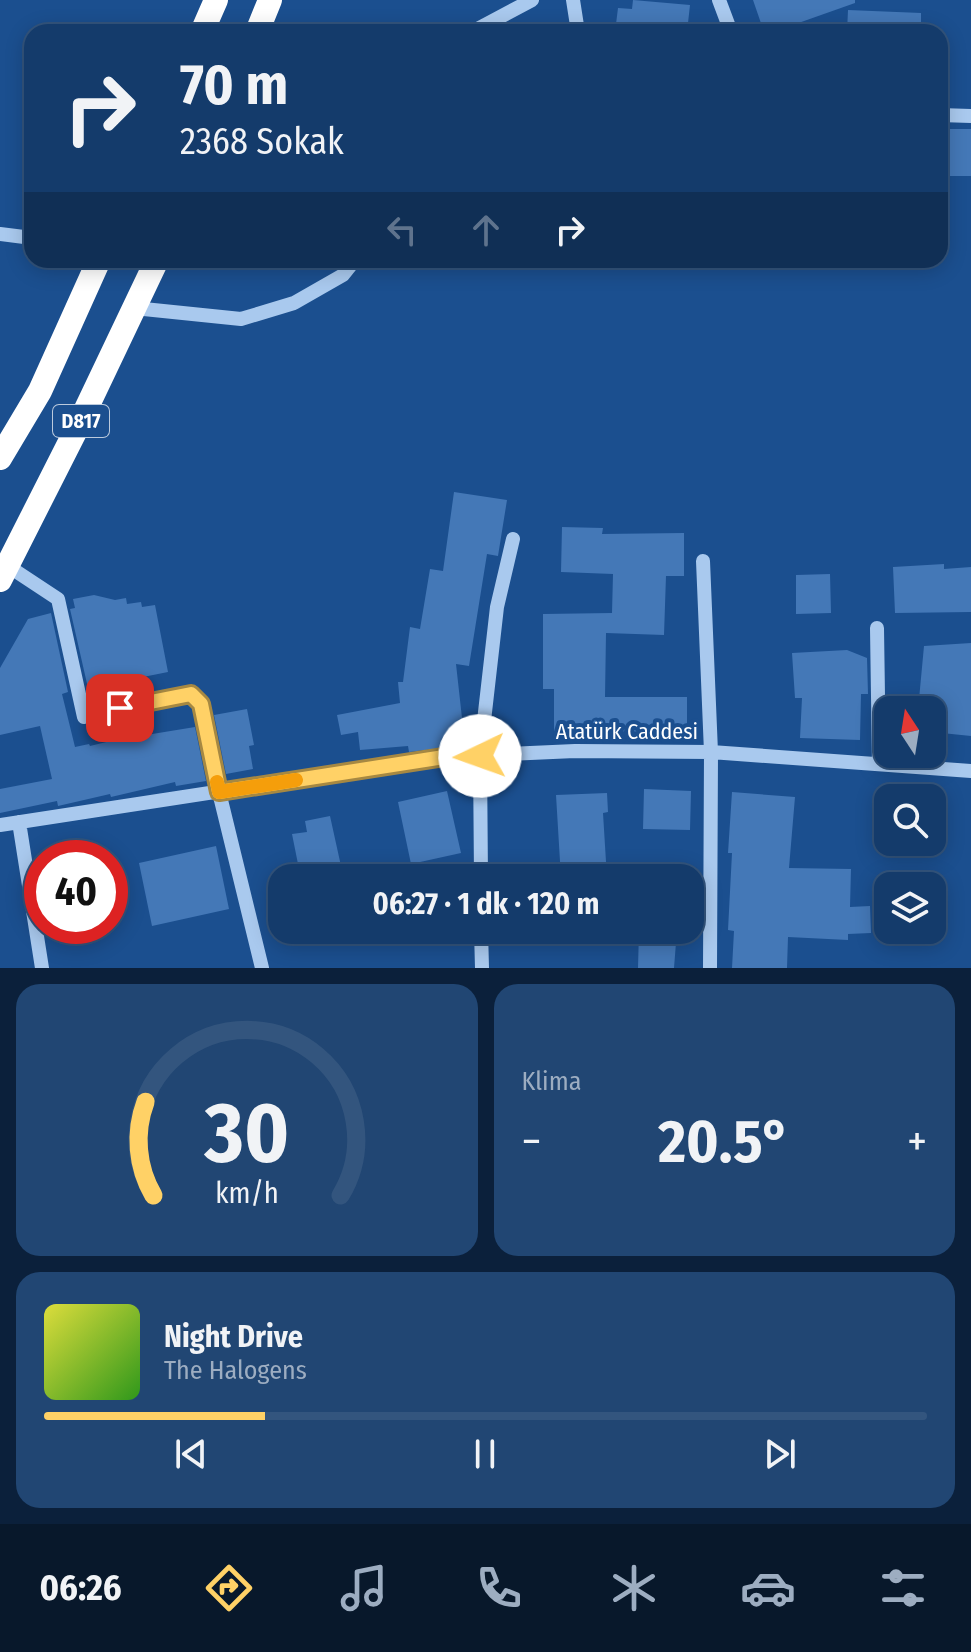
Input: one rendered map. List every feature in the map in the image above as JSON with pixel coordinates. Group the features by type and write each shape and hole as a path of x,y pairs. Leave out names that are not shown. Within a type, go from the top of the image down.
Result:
{"highway":[{"path":"206,24 216,0"},
{"path":"260,24 270,0"},
{"name":"D817","path":"0,458 40,391 95,268"},
{"name":"D817","path":"4,573 153,268"}],"street":[{"path":"487,24 532,0"},
{"path":"573,0 577,24"},
{"path":"719,0 728,24"},
{"path":"948,115 971,116"},
{"path":"0,234 24,237"},
{"path":"134,308 241,319 294,303 343,275 349,268"},
{"path":"481,864 480,756 497,607 513,539"},
{"path":"703,561 711,752 710,968"},
{"path":"4,573 58,599 84,717 191,694 201,704 262,968"},
{"path":"877,628 878,696"},
{"name":"Atatürk Caddesi","path":"0,825 444,757 575,751 711,752 874,764"},
{"name":"Atatürk Caddesi","path":"932,768 971,771"},
{"path":"19,822 42,968"},
{"path":"481,944 482,968"}],"building":[{"path":"633,0 690,5 688,24 616,24 618,8 632,9"},
{"path":"753,0 855,0 855,3 796,24 761,24"},
{"path":"848,10 921,13 921,24 847,24"},
{"path":"948,129 971,129 971,176 948,176"},
{"path":"454,492 507,500 498,556 487,554 469,666 456,664 465,745 409,752 408,746 360,750 358,732 341,735 337,715 400,703 398,682 403,682 410,627 420,629 430,569 443,571"},
{"path":"562,527 603,528 602,534 684,533 684,576 666,576 664,635 606,633 605,697 687,697 687,732 596,731 596,739 554,738 554,689 543,689 543,614 612,613 613,574 561,572"},
{"path":"944,564 944,569 971,567 971,612 895,613 893,567"},
{"path":"830,574 831,613 796,614 796,575"},
{"path":"94,595 115,600 126,598 127,604 141,602 142,607 155,605 168,672 88,688 70,609 75,608 73,599"},
{"path":"51,613 68,692 62,694 75,747 195,727 206,781 176,786 175,782 111,797 110,794 58,806 57,801 0,813 0,789 52,779 40,726 0,735 0,668 28,619"},
{"path":"971,643 971,736 946,733 946,696 919,696 924,646"},
{"path":"847,650 867,658 868,694 861,694 860,740 800,738 802,698 795,698 792,653"},
{"path":"247,709 254,745 249,746 253,769 226,774 214,715"},
{"path":"644,789 691,791 690,830 643,829"},
{"path":"447,791 461,853 411,864 398,802"},
{"path":"732,792 795,797 789,868 851,869 850,907 870,906 871,933 848,934 848,940 788,937 787,968 732,968 734,931 728,930 732,853 728,853"},
{"path":"607,793 608,812 603,813 606,864 560,864 556,795"},
{"path":"330,816 341,864 298,864 292,834 307,832 305,821"},
{"path":"216,846 229,909 152,926 139,863"},
{"path":"639,944 676,944 674,968 638,968"}],"slow traffic":[{"path":"217,782 219,792 296,780"}],"route":[{"path":"120,708 191,694 201,704 219,792 444,757 480,756"}]}
